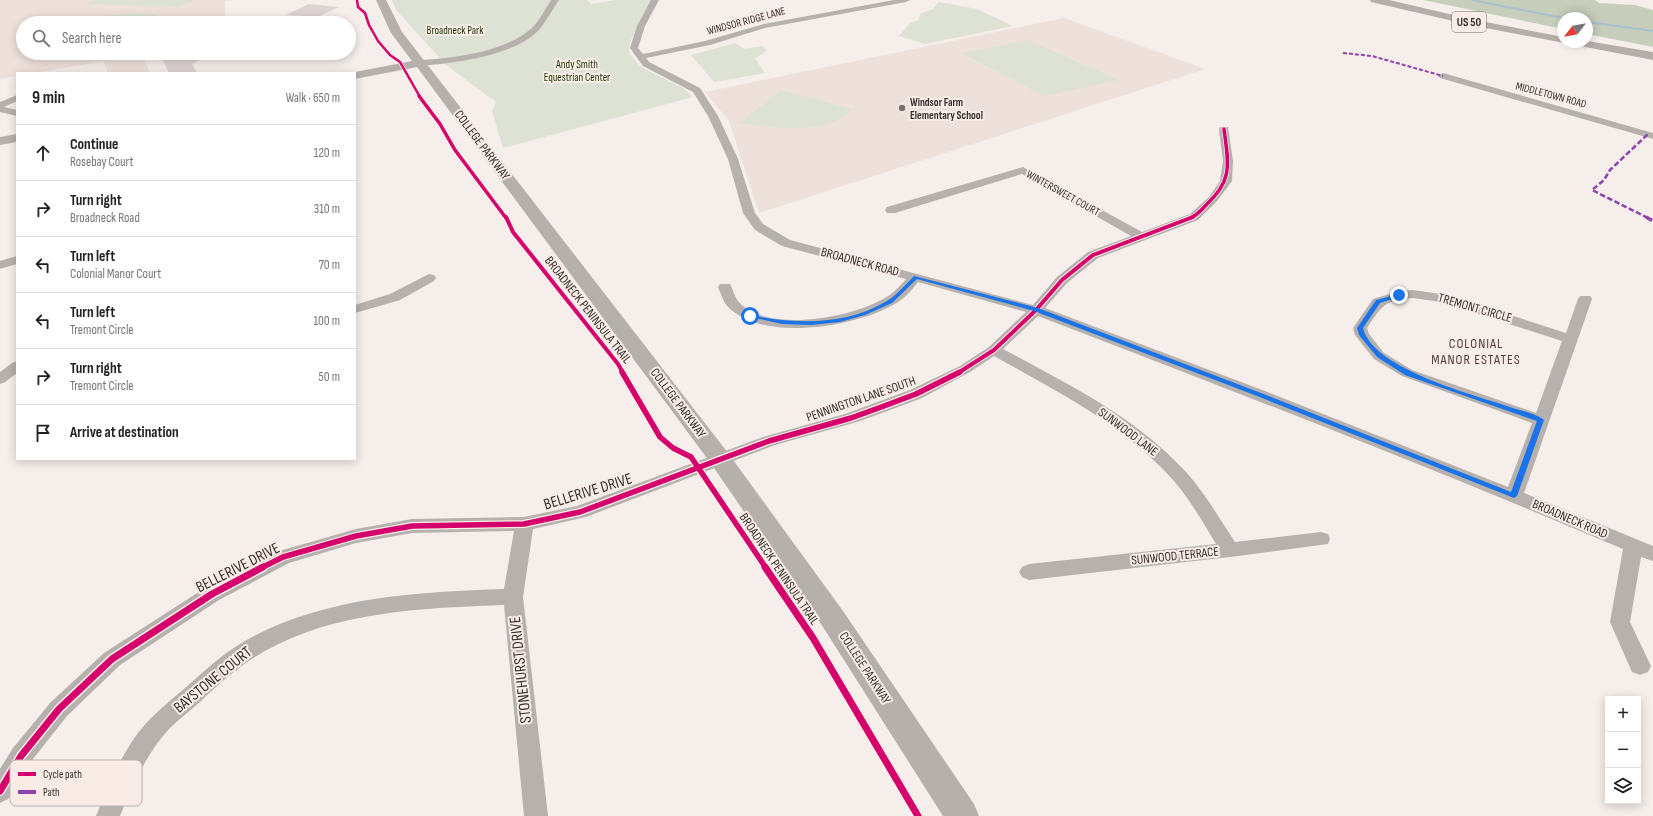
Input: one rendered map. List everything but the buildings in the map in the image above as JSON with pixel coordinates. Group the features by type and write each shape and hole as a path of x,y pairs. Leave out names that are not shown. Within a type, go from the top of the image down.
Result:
{"highway":[{"name":"US 50","path":"1375,0 1557,39"},
{"name":"US 50","path":"1399,0 1557,34"},
{"path":"1406,0 1427,6"},
{"path":"1593,40 1653,51"},
{"path":"1593,46 1653,56"}],"main road":[{"name":"COLLEGE PARKWAY","path":"381,0 397,33 720,459 833,619 962,816"},
{"path":"356,75 420,63"},
{"path":"0,141 16,138"}],"street":[{"path":"420,63 476,54 502,48 525,36 534,29 555,0"},
{"path":"640,57 634,48 641,26 655,0"},
{"name":"WINDSOR RIDGE LANE","path":"640,57 707,43 764,26 906,0"},
{"name":"BROADNECK ROAD","path":"640,57 646,64 697,90 713,116 733,159 740,178 748,213 759,226 786,243 1036,310 1232,384 1514,496 1653,554"},
{"name":"MIDDLETOWN ROAD","path":"1443,76 1653,136"},
{"path":"0,106 16,98"},
{"path":"0,109 16,113"},
{"name":"PENNINGTON LANE SOUTH","path":"720,459 768,441 851,418 916,394 965,369 994,350 1036,310 1062,280 1093,255 1194,216 1213,199 1226,182 1228,161 1224,129"},
{"name":"WINTERSWEET COURT","path":"891,210 1024,170 1140,236"},
{"path":"0,265 16,260"},
{"path":"725,287 732,303 750,316 782,323 811,324 840,320 863,314 890,302 916,277"},
{"path":"356,309 395,297 429,278"},
{"name":"TREMONT CIRCLE","path":"1541,420 1407,373 1379,356 1362,335 1360,328 1378,302 1399,295 1413,294 1443,298 1570,339"},
{"path":"1514,496 1585,299"},
{"name":"SUNWOOD LANE","path":"994,350 1097,408 1146,443 1173,468 1198,498 1230,550"},
{"name":"BELLERIVE DRIVE","path":"19,760 59,709 112,659 212,594 283,557 356,536 412,526 524,524 580,512 720,459"},
{"name":"STONEHURST DRIVE","path":"524,524 513,597 536,816"},
{"name":"SUNWOOD TERRACE","path":"1029,572 1321,540"},
{"path":"1633,546 1620,622 1640,666"},
{"name":"BAYSTONE COURT","path":"134,760 157,727 235,658 267,639 310,622 348,611 388,604 513,597"},
{"name":"BELLERIVE DRIVE","path":"0,791 10,774"},
{"name":"BAYSTONE COURT","path":"108,816 112,806"}],"shaded area":[{"path":"0,0 234,0 225,1 225,16 16,16 16,60 144,60 150,72 108,72 104,61 41,72 16,72 16,76 0,79"},
{"name":"Windsor Farm Elementary School","path":"1064,18 1205,69 759,213 729,121 705,92"}],"green space":[{"path":"95,0 196,0 176,7 85,4"},
{"name":"Andy Smith Equestrian Center","path":"392,0 587,0 591,4 615,0 652,0 630,42 629,53 641,67 683,88 693,97 503,148 492,111 496,102 442,62 396,10"},
{"path":"1423,0 1595,0 1599,3 1635,5 1653,10 1653,47 1593,35 1593,12 1557,12 1557,28"},
{"path":"939,2 977,9 1013,26 925,44 899,36 910,23 919,20 920,14 933,9"},
{"path":"146,13 157,16 104,16"},
{"path":"1028,40 1118,80 1044,96 961,53"},
{"path":"735,43 745,49 762,46 767,50 755,59 765,73 714,82 691,55"},
{"path":"781,90 852,109 841,118 828,124 813,127 783,128 739,123"}],"waterway":[{"path":"1472,0 1557,17"},
{"path":"1593,23 1653,31"}],"marked path":[{"path":"1343,53 1372,56 1443,76"},
{"path":"1648,134 1610,170 1604,180 1592,190 1653,221"}],"cycle path":[{"name":"BROADNECK PENINSULA TRAIL","path":"357,0 358,7 365,13 369,25 378,41 395,60 400,62 413,87 440,124 455,150 503,212 513,232 618,364 660,437 673,448 691,457 813,638 918,816"},
{"path":"19,760 59,709 112,659 212,594 283,557 356,536 412,526 524,524 580,512 769,441 851,418 884,406 916,394 965,369 994,350 1036,310 1062,280 1093,255 1194,217 1213,199 1226,181 1228,161 1224,129"},
{"path":"0,791 10,774"}],"place":[{"name":"Windsor Farm Elementary School","path":"902,108"}],"district":[{"name":"COLONIAL MANOR ESTATES","path":"1476,352"}],"route":[{"path":"750,316 782,323 811,324 840,320 863,314 890,302 916,277 1036,310 1162,357 1514,496 1541,420 1407,373 1379,356 1362,335 1360,328 1378,302 1399,295"}],"park label":[{"name":"Broadneck Park","path":"455,30"}]}
